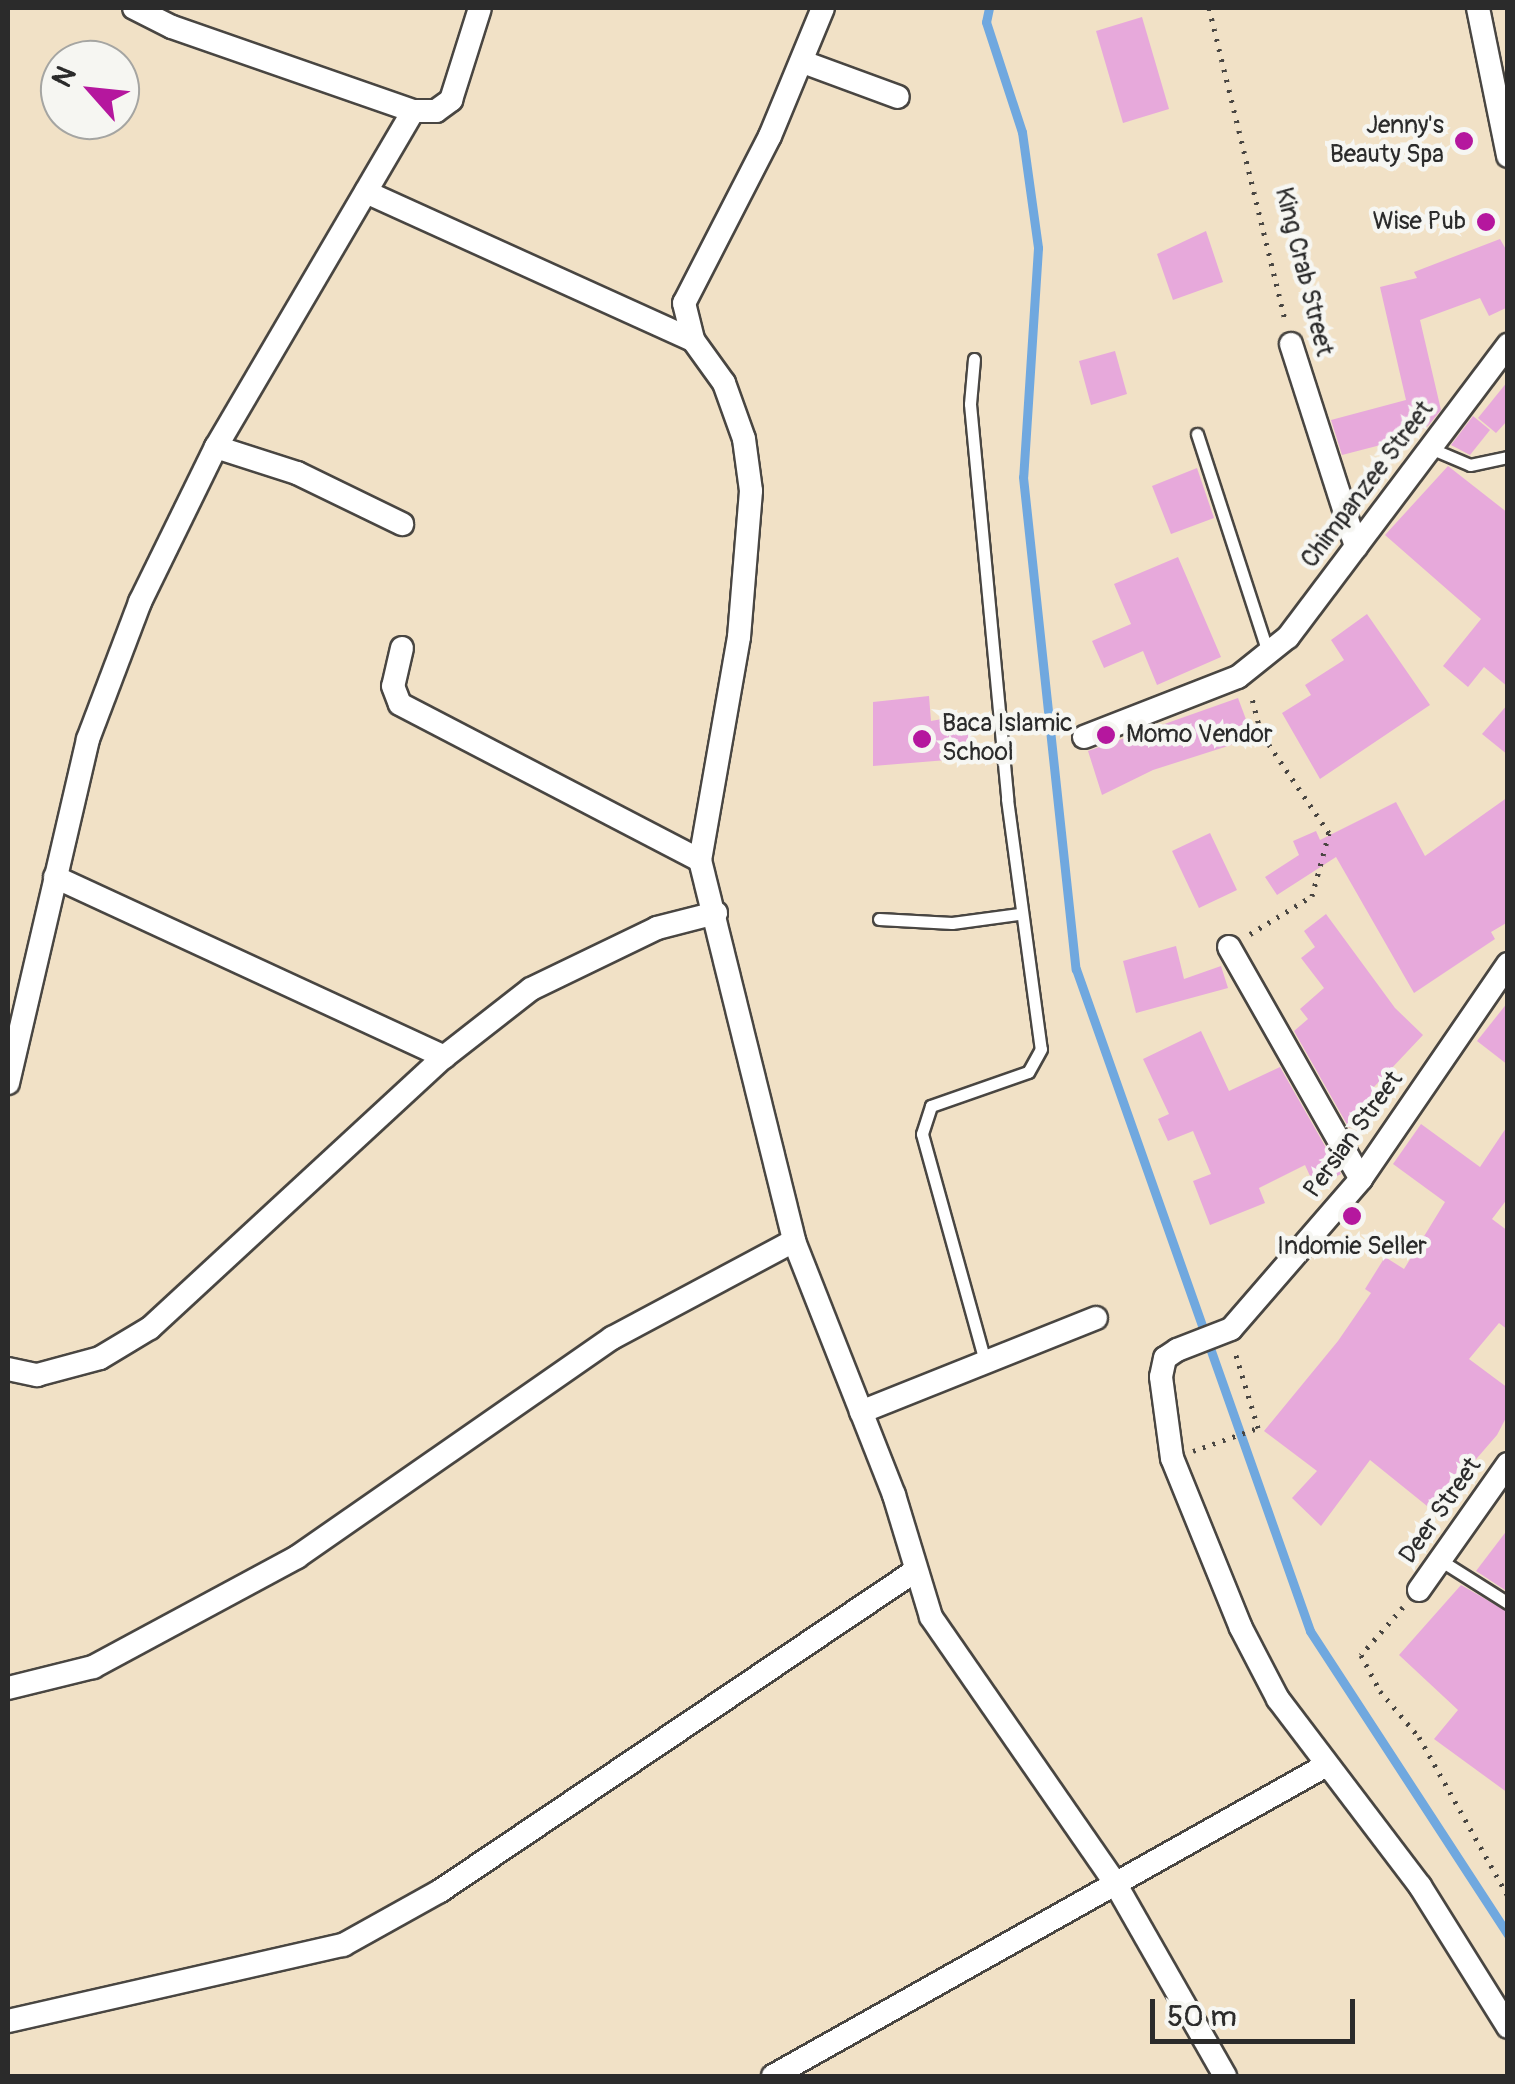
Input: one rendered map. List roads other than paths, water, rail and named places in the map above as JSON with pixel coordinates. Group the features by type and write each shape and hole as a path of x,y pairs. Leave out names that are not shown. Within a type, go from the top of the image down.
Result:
{"street":[{"path":"134,8 172,27 413,112 436,111 451,100 480,8"},
{"path":"823,8 803,62 684,303 693,340 724,383 744,439 751,491 739,636 700,860 794,1240 915,1571 950,1648 1115,1882 1224,2076"},
{"path":"1478,8 1508,156"},
{"path":"803,62 898,97"},
{"path":"8,1082 88,740 140,602 216,447 413,112"},
{"path":"366,192 693,340"},
{"name":"King Crab Street","path":"1291,344 1356,546"},
{"name":"Chimpanzee Street","path":"1084,737 1245,672 1288,638 1508,344"},
{"path":"216,447 298,473 402,524"},
{"path":"402,648 393,686 400,704 700,860"},
{"path":"55,878 444,1057"},
{"path":"8,1370 37,1375 100,1358 150,1328 444,1057 531,989 656,928 716,913"},
{"path":"1229,947 1361,1179"},
{"name":"Persian Street","path":"1325,1766 1241,1628 1172,1458 1161,1377 1165,1358 1226,1331 1361,1179 1508,964"},
{"path":"8,1688 94,1667 297,1558 612,1338 794,1240"},
{"path":"860,1412 1096,1318"},
{"name":"Deer Street","path":"1419,1590 1508,1464"},
{"path":"8,2021 344,1945 440,1891 915,1571"},
{"path":"772,2076 1325,1766 1420,1886 1508,2027"}],"lane":[{"path":"974,359 970,404 1018,914 1038,1058 1028,1072 932,1106 922,1134 985,1361"},
{"path":"1197,434 1268,654"},
{"path":"1430,448 1470,465 1508,457"},
{"path":"879,919 952,923 1018,914"},
{"path":"1440,1560 1508,1603"}],"waterway":[{"path":"989,8 986,22 1022,132 1038,248 1023,477 1076,969 1310,1631 1508,1935"}],"place":[{"name":"Jenny's Beauty Spa","path":"1464,141"},
{"name":"Wise Pub","path":"1486,222"},
{"name":"Momo Vendor","path":"1106,735"},
{"name":"Baca Islamic School","path":"922,739"},
{"name":"Indomie Seller","path":"1352,1216"}]}
